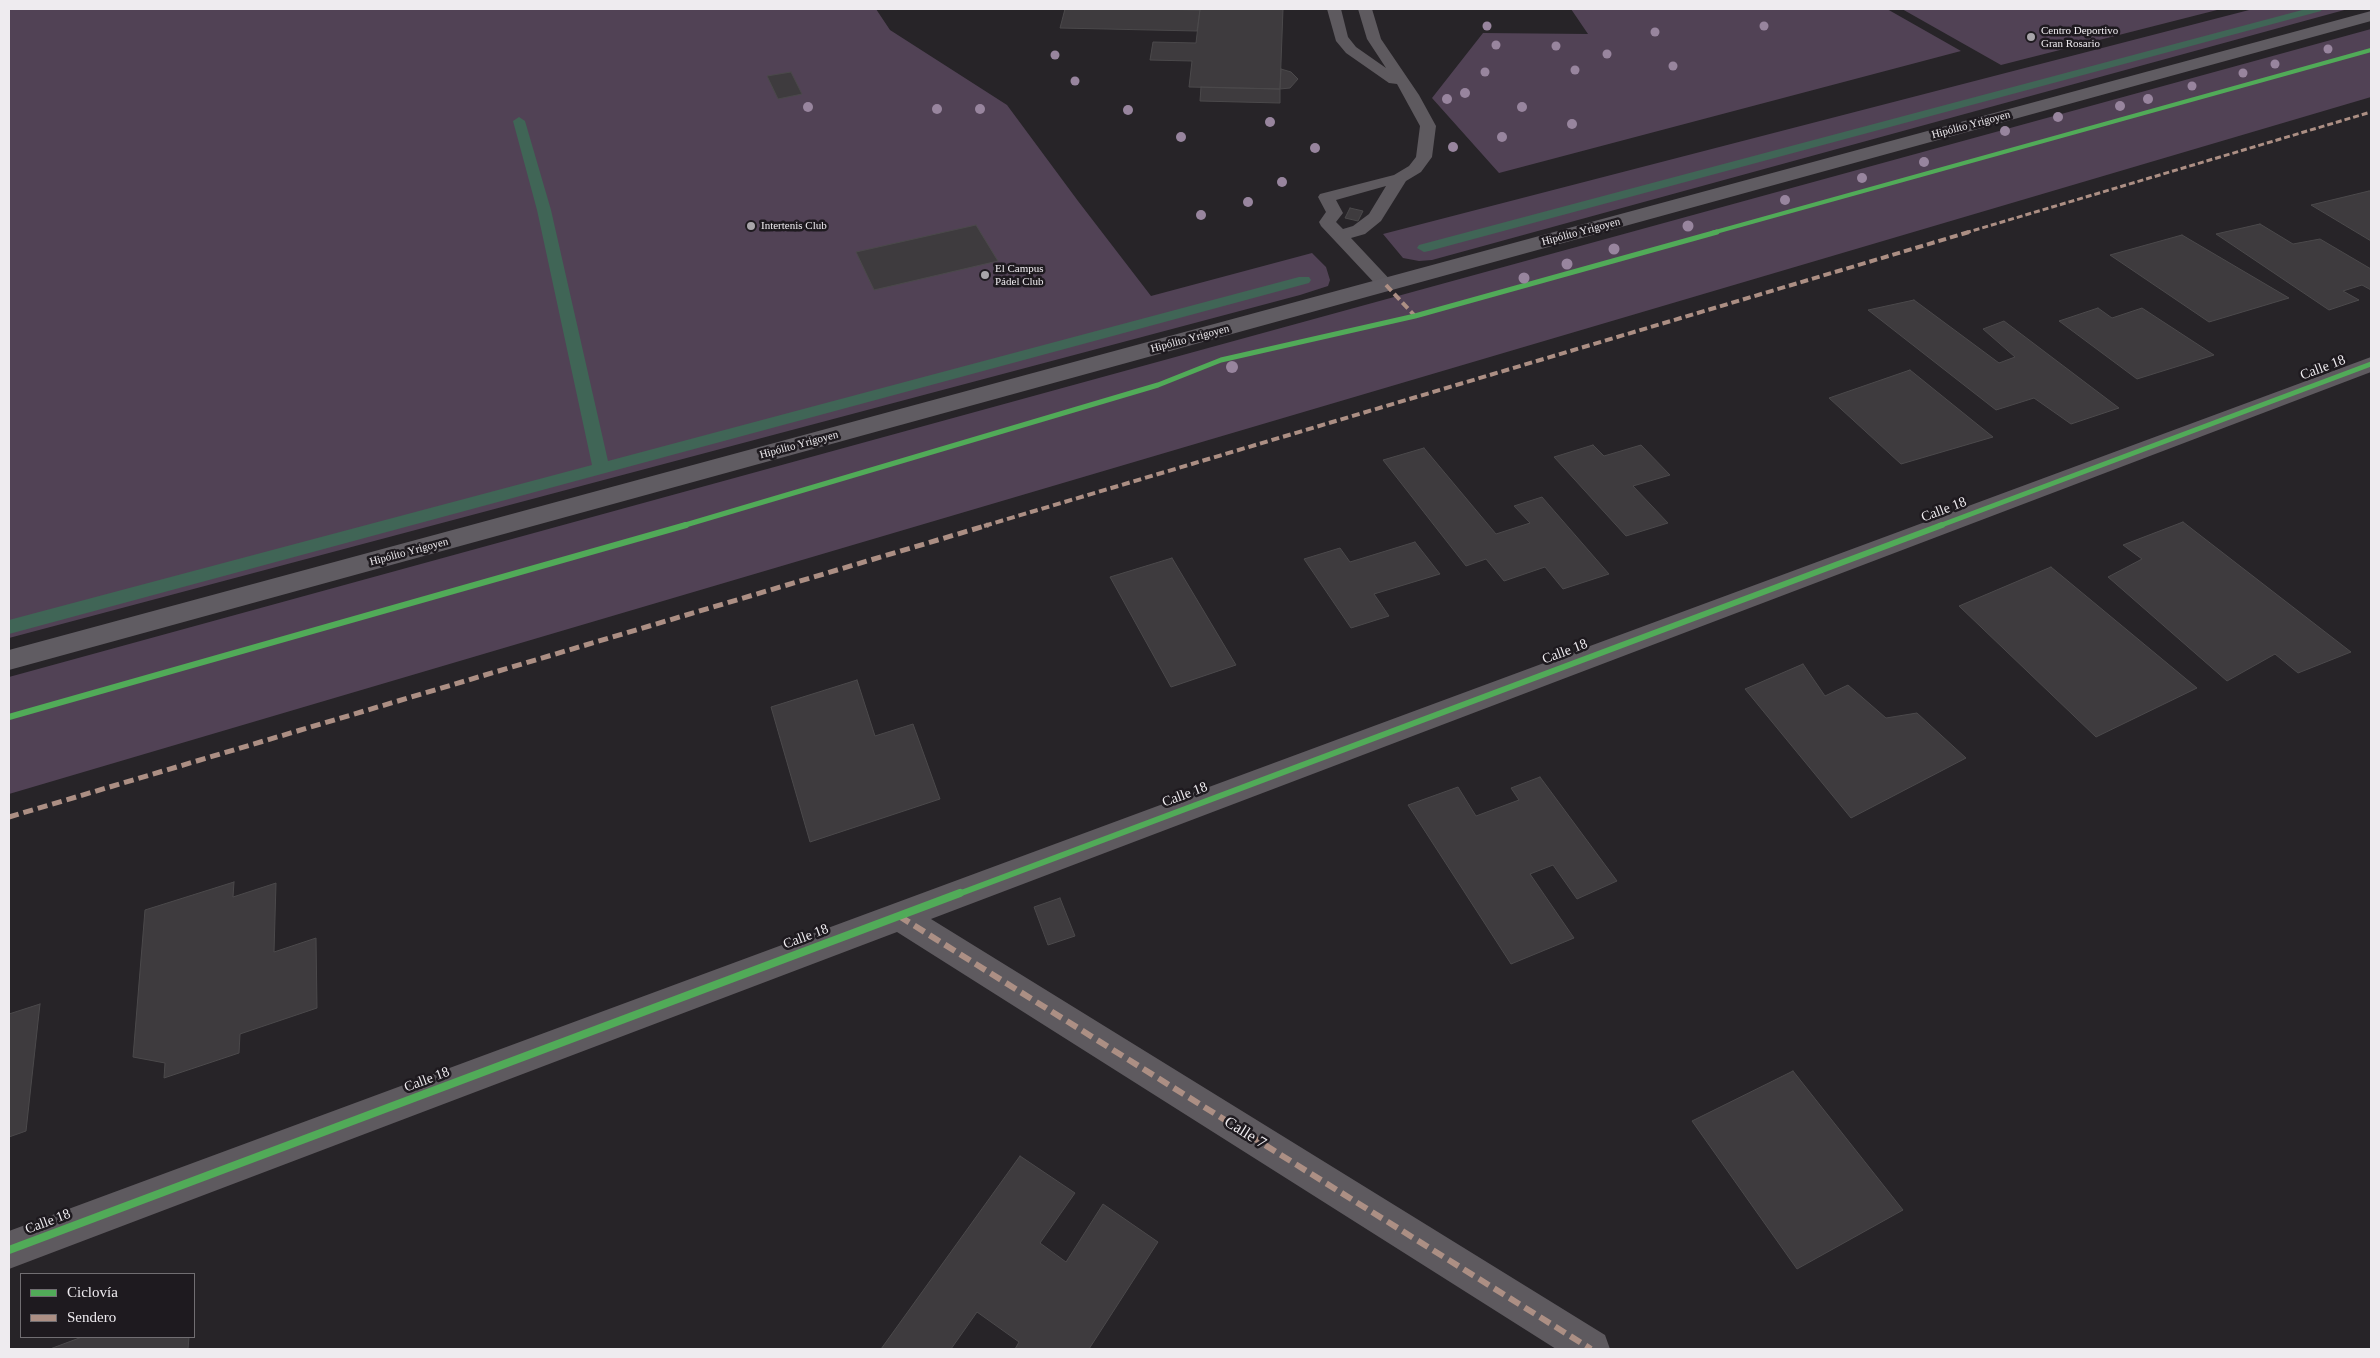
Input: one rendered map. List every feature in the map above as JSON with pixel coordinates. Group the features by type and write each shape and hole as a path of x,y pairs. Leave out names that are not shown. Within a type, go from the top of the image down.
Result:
{"main road":[{"name":"Hipólito Yrigoyen","path":"9,660 2371,16"}],"street":[{"name":"Calle 18","path":"9,1250 2371,364"},
{"name":"Calle 7","path":"899,916 1591,1349"}],"lane":[{"path":"1334,9 1341,38 1351,50 1377,66 1412,94"},
{"path":"1365,9 1374,38 1412,94 1428,126 1424,157 1415,169 1400,178 1326,197 1335,213 1326,222 1386,285"},
{"path":"1340,236 1360,230 1375,218 1400,178"}],"shaded area":[{"path":"9,9 876,9 890,30 1007,105 1151,296 1312,253 1326,267 1330,280 1328,286 1300,295 9,638"},
{"path":"1571,9 1887,9 1961,51 1499,173 1432,98 1483,33 1588,34"},
{"name":"Centro Deportivo Gran Rosario","path":"1902,9 2221,9 2001,65"},
{"path":"2253,9 2348,9 1432,260 1419,261 1403,258 1383,234"},
{"path":"2371,29 2371,97 9,794 9,677"}],"building":[{"path":"1065,9 1200,10 1197,31 1060,28"},
{"path":"1200,9 1283,9 1280,89 1189,87 1192,61 1150,60 1153,42 1196,43"},
{"path":"1281,69 1291,72 1298,79 1290,88 1280,89"},
{"path":"791,72 802,94 778,99 767,76"},
{"path":"1201,87 1280,89 1280,103 1200,101"},
{"path":"2371,191 2371,241 2311,205"},
{"path":"1350,208 1363,211 1358,221 1345,218"},
{"path":"2260,224 2293,244 2320,239 2371,269 2371,290 2362,285 2343,291 2359,300 2329,310 2216,234"},
{"path":"976,225 998,261 874,290 856,252"},
{"path":"2182,235 2289,298 2209,322 2110,255"},
{"path":"1914,300 1999,363 2015,357 1983,329 2004,321 2119,408 2071,424 2034,398 1996,410 1868,310"},
{"path":"2098,308 2112,318 2142,308 2214,355 2137,379 2059,321"},
{"path":"1910,370 1993,437 1901,464 1829,398"},
{"path":"1593,445 1604,456 1641,445 1670,475 1633,486 1668,523 1626,536 1554,457"},
{"path":"1424,448 1496,534 1530,523 1514,506 1542,497 1609,574 1563,589 1545,567 1504,581 1486,559 1466,566 1383,460"},
{"path":"2183,522 2351,652 2298,673 2275,654 2227,681 2108,577 2142,559 2123,545"},
{"path":"1415,542 1440,574 1374,594 1389,616 1351,628 1304,559 1340,548 1350,562"},
{"path":"1172,558 1236,665 1171,687 1110,577"},
{"path":"2051,567 2197,688 2096,737 1959,606"},
{"path":"1803,664 1825,696 1848,685 1886,718 1917,713 1966,758 1851,818 1745,689"},
{"path":"857,680 875,736 913,724 940,799 810,842 771,707"},
{"path":"1540,777 1617,881 1577,899 1553,865 1530,874 1574,938 1511,964 1408,805 1458,787 1476,816 1519,800 1511,788"},
{"path":"234,882 233,897 276,883 274,952 316,938 317,1008 240,1034 239,1053 164,1078 165,1063 133,1057 145,910"},
{"path":"1060,898 1075,936 1048,945 1034,907"},
{"path":"40,1004 26,1131 9,1137 9,1014"},
{"path":"1793,1071 1903,1210 1797,1269 1692,1121"},
{"path":"1020,1156 1075,1193 1040,1243 1066,1262 1103,1204 1158,1242 1089,1349 1015,1349 1019,1342 977,1312 951,1349 881,1349"},
{"path":"79,1338 189,1338 188,1349 50,1349"}],"waterway":[{"path":"1424,248 2317,9"},
{"path":"519,121 544,210 601,468"},
{"path":"9,627 1304,280"}],"marked path":[{"path":"9,817 2371,112"},
{"path":"1386,285 1415,316"},
{"path":"899,916 1591,1349"}],"cycle path":[{"path":"9,717 433,598 917,458 1158,385 1221,360 1415,316 2371,50"},
{"path":"9,1250 2371,364"}],"place":[{"name":"Centro Deportivo Gran Rosario","path":"2031,37"},
{"name":"Intertenis Club","path":"751,226"},
{"name":"El Campus Pádel Club","path":"985,275"}]}
